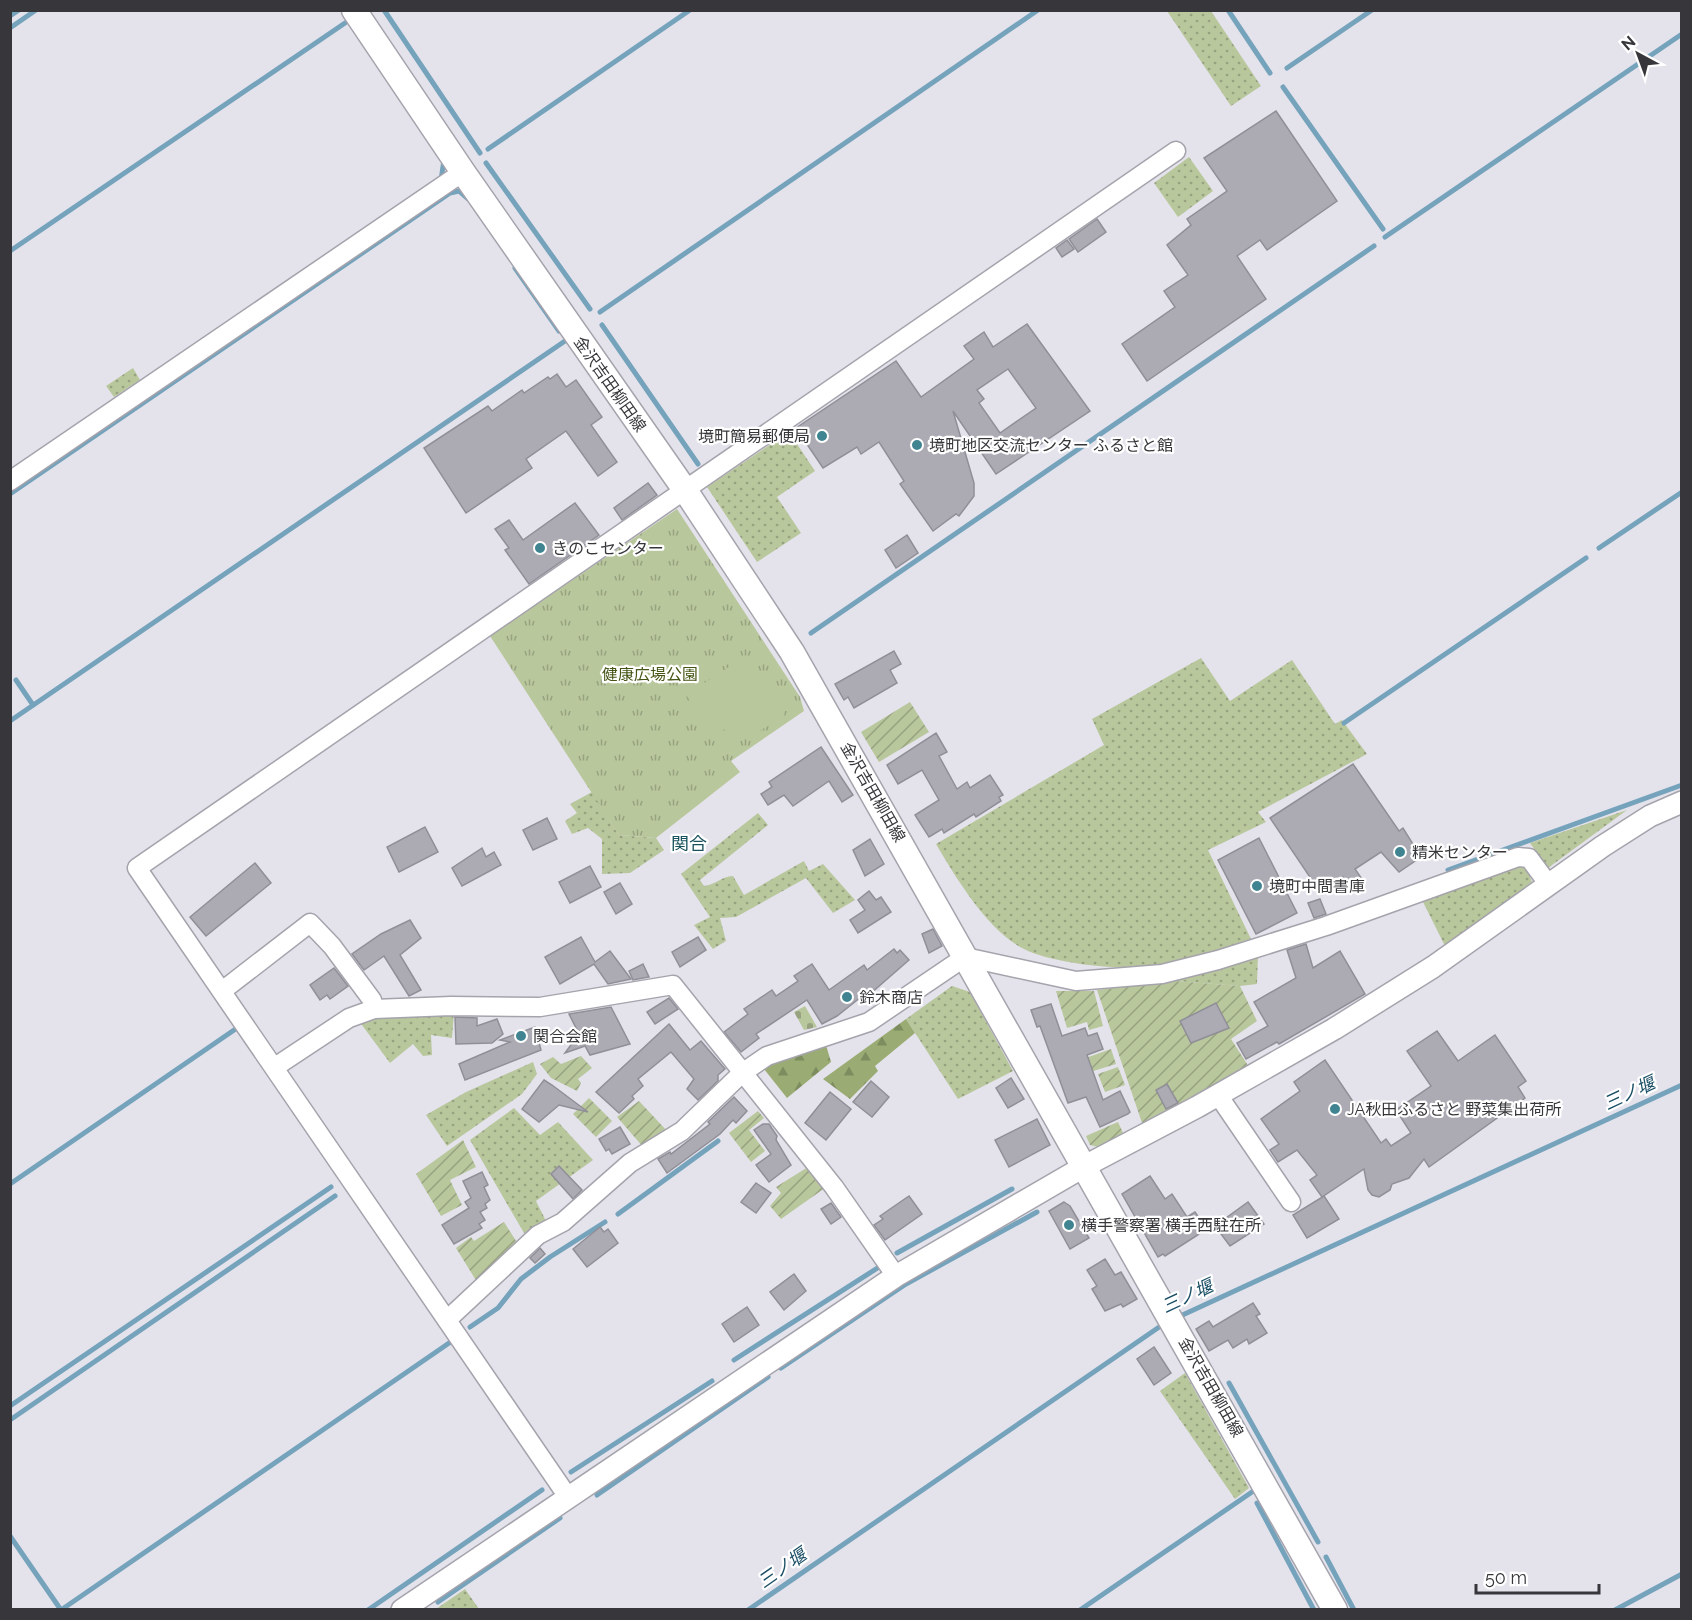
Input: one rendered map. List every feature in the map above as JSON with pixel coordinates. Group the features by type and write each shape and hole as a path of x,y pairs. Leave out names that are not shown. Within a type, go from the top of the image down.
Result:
{"main road":[{"name":"金沢吉田柳田線","path":"354,10 463,172 685,490 792,652 1173,1319 1335,1610"}],"street":[{"path":"568,1497 137,868 1176,151"},
{"path":"10,481 463,172"},
{"path":"402,1610 896,1276 1085,1166 1218,1095 1368,1009 1433,967 1641,822 1682,802"},
{"path":"447,1320 529,1243 571,1216 630,1163 682,1131 742,1073 767,1056 869,1022 965,957 1076,981 1162,974 1218,960 1326,926 1518,857 1529,858 1549,885"},
{"path":"222,991 310,924 332,946 372,1000 374,1009"},
{"path":"275,1067 349,1018 374,1009 451,1006 540,1007 673,985 834,1187 896,1276"},
{"path":"1218,1095 1291,1202"}],"green space":[{"path":"1167,11 1211,11 1261,86 1231,106"},
{"path":"1189,157 1213,191 1178,217 1154,183"},
{"path":"133,368 140,380 114,397 106,386"},
{"path":"789,432 815,471 777,497 801,533 757,562 707,487"},
{"name":"健康広場公園","path":"677,509 800,697 804,711 731,761 740,772 656,838 619,835 490,636"},
{"path":"747,655 785,714 761,730 739,734 718,727 701,713 686,695"},
{"path":"1201,658 1230,701 1292,660 1335,724 1342,720 1367,754 1258,812 1266,822 1208,850 1251,939 1168,965 1136,968 1095,966 1055,959 1038,955 1011,941 998,930 974,902 936,844 1104,745 1092,719"},
{"path":"910,702 929,732 879,762 861,732"},
{"path":"592,792 619,835 656,838 664,850 630,873 602,874 602,839 588,828 572,834 565,821 577,813 570,804"},
{"path":"1627,810 1548,868 1530,843"},
{"path":"758,813 768,825 700,880 704,886 733,876 744,895 804,861 809,871 823,864 855,900 833,913 806,878 736,917 720,918 726,941 713,949 694,925 710,917 681,874"},
{"path":"1524,862 1532,882 1445,946 1421,898"},
{"path":"1258,955 1257,984 1240,986 1175,981"},
{"path":"1175,981 1240,986 1257,1021 1231,1039 1249,1067 1142,1123 1097,990"},
{"path":"952,986 970,992 1013,1071 958,1099 906,1019"},
{"path":"1056,991 1094,991 1103,1026 1089,1030 1087,1022 1067,1028"},
{"path":"805,1006 817,1027 804,1030 794,1012"},
{"path":"454,1012 452,1038 431,1035 432,1055 423,1056 413,1044 390,1063 359,1021 369,1017"},
{"path":"906,1019 915,1033 875,1066 878,1071 850,1099 823,1079"},
{"path":"826,1045 831,1062 787,1098 764,1069 783,1058"},
{"path":"1111,1049 1116,1064 1087,1073 1083,1059"},
{"path":"581,1056 592,1068 578,1079 581,1083 577,1091 551,1078 540,1064 553,1057 561,1064"},
{"path":"533,1062 537,1074 522,1094 447,1146 426,1115 466,1092"},
{"path":"1118,1067 1125,1085 1105,1092 1098,1074"},
{"path":"589,1098 612,1121 596,1137 573,1114"},
{"path":"639,1101 669,1133 644,1148 617,1117"},
{"path":"514,1108 540,1135 558,1122 593,1160 536,1201 546,1221 524,1233 470,1140"},
{"path":"758,1111 764,1118 749,1130 765,1151 751,1162 729,1133"},
{"path":"1118,1122 1124,1135 1098,1147 1090,1145 1086,1136"},
{"path":"463,1140 476,1167 450,1180 462,1205 441,1216 416,1174"},
{"path":"808,1167 825,1188 781,1219 770,1206 781,1193 776,1187"},
{"path":"504,1222 518,1244 477,1282 456,1248 471,1237 474,1241"},
{"path":"1185,1373 1249,1488 1235,1499 1160,1391"},
{"path":"465,1589 479,1609 436,1609"}],"building":[{"path":"1276,111 1337,201 1267,250 1260,240 1237,256 1266,299 1147,381 1122,344 1175,307 1164,291 1188,275 1167,245 1191,225 1187,219 1227,191 1204,158"},
{"path":"1097,219 1106,232 1078,252 1069,239"},
{"path":"1067,240 1074,249 1062,257 1056,248"},
{"path":"1027,324 1090,411 996,474 953,411 974,483 974,496 959,516 956,514 933,531 900,484 904,481 879,442 861,454 857,447 823,468 796,428 896,361 921,397 974,359 964,346 984,332 993,347","holes":["1008,369 1036,408 1000,433 979,403 984,399 977,390"]},
{"path":"557,374 566,387 576,380 602,417 591,425 617,462 598,476 566,431 526,459 532,468 466,513 424,448 488,406 492,411 522,390 524,393 548,377 550,379"},
{"path":"648,483 657,495 622,520 614,508"},
{"path":"575,503 599,535 529,584 505,550 509,548 495,529 509,520 523,540"},
{"path":"907,535 918,553 896,568 885,550"},
{"path":"894,651 901,664 890,670 897,683 854,708 848,697 844,700 835,684"},
{"path":"936,733 947,752 939,756 957,789 967,782 970,788 990,775 1003,795 999,797 1001,801 976,817 974,814 944,833 942,829 929,837 915,815 939,800 922,770 898,784 887,765"},
{"path":"821,747 853,795 842,802 829,781 793,806 784,795 768,805 761,794 772,787 769,782"},
{"path":"1353,764 1399,831 1403,828 1421,857 1399,872 1381,852 1355,869 1362,879 1350,888 1343,877 1320,892 1270,818"},
{"path":"547,818 557,839 533,850 523,830"},
{"path":"425,827 438,852 399,872 387,847"},
{"name":"境町中間書庫","path":"1259,838 1297,913 1256,934 1218,860"},
{"path":"870,839 884,864 865,876 853,850"},
{"path":"482,848 486,857 494,852 501,865 462,886 452,868"},
{"path":"255,863 271,883 206,936 190,917"},
{"path":"590,866 601,887 570,903 559,882"},
{"path":"620,883 632,904 616,914 604,892"},
{"path":"869,891 876,900 881,897 891,912 858,933 850,920 865,910 858,900"},
{"path":"1320,899 1326,914 1314,918 1308,903"},
{"path":"410,920 421,938 400,955 421,990 409,996 384,956 364,970 352,954 381,934"},
{"path":"933,929 942,946 929,953 922,934"},
{"path":"581,937 595,962 610,951 631,979 608,984 594,964 560,984 545,957"},
{"path":"698,937 706,950 680,967 672,952"},
{"path":"1306,944 1313,968 1340,951 1365,994 1279,1044 1277,1042 1246,1059 1237,1043 1268,1026 1254,1002 1296,978 1287,950"},
{"path":"894,949 897,953 900,950 909,960 863,1000 861,997 837,1016 822,1024 807,1000 756,1034 759,1038 741,1052 724,1032 748,1014 744,1009 772,990 776,996 798,981 794,976 812,964 829,990 864,965 867,970"},
{"path":"643,964 649,977 633,980 629,971"},
{"path":"334,968 348,986 330,999 327,995 320,1000 310,985"},
{"path":"669,998 678,1009 655,1024 647,1012"},
{"path":"1216,1003 1229,1028 1191,1043 1180,1021"},
{"path":"1051,1004 1062,1036 1085,1028 1088,1036 1097,1033 1103,1049 1087,1055 1103,1100 1120,1091 1130,1112 1128,1114 1100,1127 1086,1097 1068,1103 1040,1026 1037,1027 1031,1010"},
{"path":"611,1007 630,1044 590,1055 585,1046 565,1053 579,1034 569,1014"},
{"path":"455,1017 477,1018 477,1026 497,1019 503,1034 492,1043 456,1044"},
{"path":"669,1024 690,1050 701,1041 725,1069 718,1075 718,1081 698,1100 687,1089 694,1079 671,1052 638,1079 643,1086 632,1096 634,1099 619,1113 596,1092"},
{"path":"535,1027 541,1050 465,1080 459,1064 510,1042 500,1040"},
{"path":"1437,1031 1458,1061 1495,1035 1526,1081 1518,1087 1525,1098 1429,1167 1424,1159 1409,1178 1392,1184 1390,1190 1379,1197 1372,1195 1368,1190 1364,1169 1322,1197 1310,1180 1317,1175 1297,1150 1278,1162 1270,1150 1279,1144 1261,1119 1300,1091 1294,1082 1325,1060 1381,1143 1386,1139 1391,1146 1411,1133 1396,1110 1431,1086 1407,1051"},
{"path":"1011,1078 1024,1099 1008,1108 996,1088"},
{"path":"544,1080 588,1112 559,1105 539,1122 522,1109"},
{"path":"871,1081 889,1097 872,1117 853,1102"},
{"path":"1167,1084 1178,1103 1166,1109 1156,1090"},
{"path":"830,1092 851,1109 826,1140 805,1123"},
{"path":"734,1097 747,1111 736,1123 733,1120 720,1134 667,1173 658,1159 670,1152 671,1154 710,1124 708,1122"},
{"path":"1037,1119 1050,1145 1009,1167 995,1140"},
{"path":"763,1124 769,1124 791,1165 769,1182 756,1165 771,1154 754,1130"},
{"path":"620,1127 630,1144 612,1154 609,1149 606,1151 599,1139"},
{"path":"559,1166 582,1190 573,1199 551,1174"},
{"path":"482,1172 488,1185 484,1187 490,1200 485,1204 487,1208 480,1212 485,1220 479,1224 482,1228 454,1244 442,1225 469,1208 465,1202 471,1198 463,1181"},
{"path":"1150,1176 1165,1199 1172,1194 1187,1217 1195,1212 1207,1229 1165,1256 1163,1254 1158,1257 1122,1194"},
{"path":"756,1183 771,1193 756,1213 741,1202"},
{"path":"909,1196 922,1214 885,1240 874,1225 883,1219 880,1216"},
{"path":"1324,1196 1339,1219 1307,1238 1293,1215"},
{"name":"横手警察署 横手西駐在所","path":"1064,1202 1070,1206 1089,1238 1070,1249 1049,1211"},
{"path":"1248,1202 1264,1224 1230,1246 1215,1226"},
{"path":"831,1203 841,1217 831,1224 821,1209"},
{"path":"600,1227 604,1232 608,1229 618,1243 587,1267 573,1249"},
{"path":"540,1248 545,1254 535,1263 530,1258"},
{"path":"1105,1259 1115,1275 1121,1272 1137,1299 1123,1307 1121,1304 1105,1311 1092,1289 1097,1286 1087,1270"},
{"path":"794,1274 806,1291 784,1310 770,1292"},
{"path":"1253,1303 1260,1314 1256,1316 1267,1333 1249,1344 1247,1339 1233,1348 1228,1340 1209,1351 1196,1329 1209,1321 1213,1327"},
{"path":"747,1307 759,1325 734,1342 722,1324"},
{"path":"1154,1347 1171,1373 1154,1385 1137,1359"}],"waterway":[{"path":"10,16 19,10"},
{"path":"10,28 36,10"},
{"path":"384,10 480,153"},
{"path":"488,149 690,10"},
{"path":"600,312 1038,10"},
{"path":"1228,10 1270,73"},
{"path":"1287,68 1372,10"},
{"path":"10,251 345,23"},
{"path":"1385,237 1682,34"},
{"path":"1283,87 1383,229"},
{"path":"441,180 444,160"},
{"path":"486,163 590,309"},
{"path":"10,494 450,193 459,191 468,199"},
{"path":"811,633 1374,246"},
{"path":"515,268 559,331"},
{"path":"602,325 698,464"},
{"path":"10,721 565,341"},
{"path":"1599,548 1682,492"},
{"path":"1344,723 1586,558"},
{"path":"16,680 33,705"},
{"path":"1448,870 1682,785"},
{"path":"10,1184 237,1028"},
{"name":"三ノ堰","path":"1176,1318 1682,1085"},
{"path":"618,1214 718,1141"},
{"path":"10,1406 331,1187"},
{"path":"897,1253 1012,1189"},
{"path":"10,1420 335,1196"},
{"path":"781,1368 906,1284 1037,1212"},
{"path":"470,1327 498,1308 521,1279 550,1257 605,1222"},
{"path":"734,1360 879,1267"},
{"name":"三ノ堰","path":"748,1610 1165,1323"},
{"path":"10,1536 61,1610 452,1341"},
{"path":"597,1495 768,1377"},
{"path":"571,1472 712,1381"},
{"path":"1229,1383 1318,1542"},
{"path":"368,1610 542,1490"},
{"path":"1080,1610 1252,1492"},
{"path":"1257,1503 1314,1610"},
{"path":"438,1602 560,1518"},
{"path":"1326,1557 1354,1610"},
{"path":"1615,1610 1682,1574"}],"place":[{"name":"境町簡易郵便局","path":"822,436"},
{"name":"境町地区交流センター ふるさと館","path":"917,445"},
{"name":"きのこセンター","path":"540,548"},
{"name":"精米センター","path":"1400,852"},
{"name":"境町中間書庫","path":"1257,886"},
{"name":"鈴木商店","path":"847,997"},
{"name":"関合会館","path":"521,1036"},
{"name":"JA秋田ふるさと 野菜集出荷所","path":"1335,1109"},
{"name":"横手警察署 横手西駐在所","path":"1069,1225"}],"district":[{"name":"関合","path":"689,843"}]}
